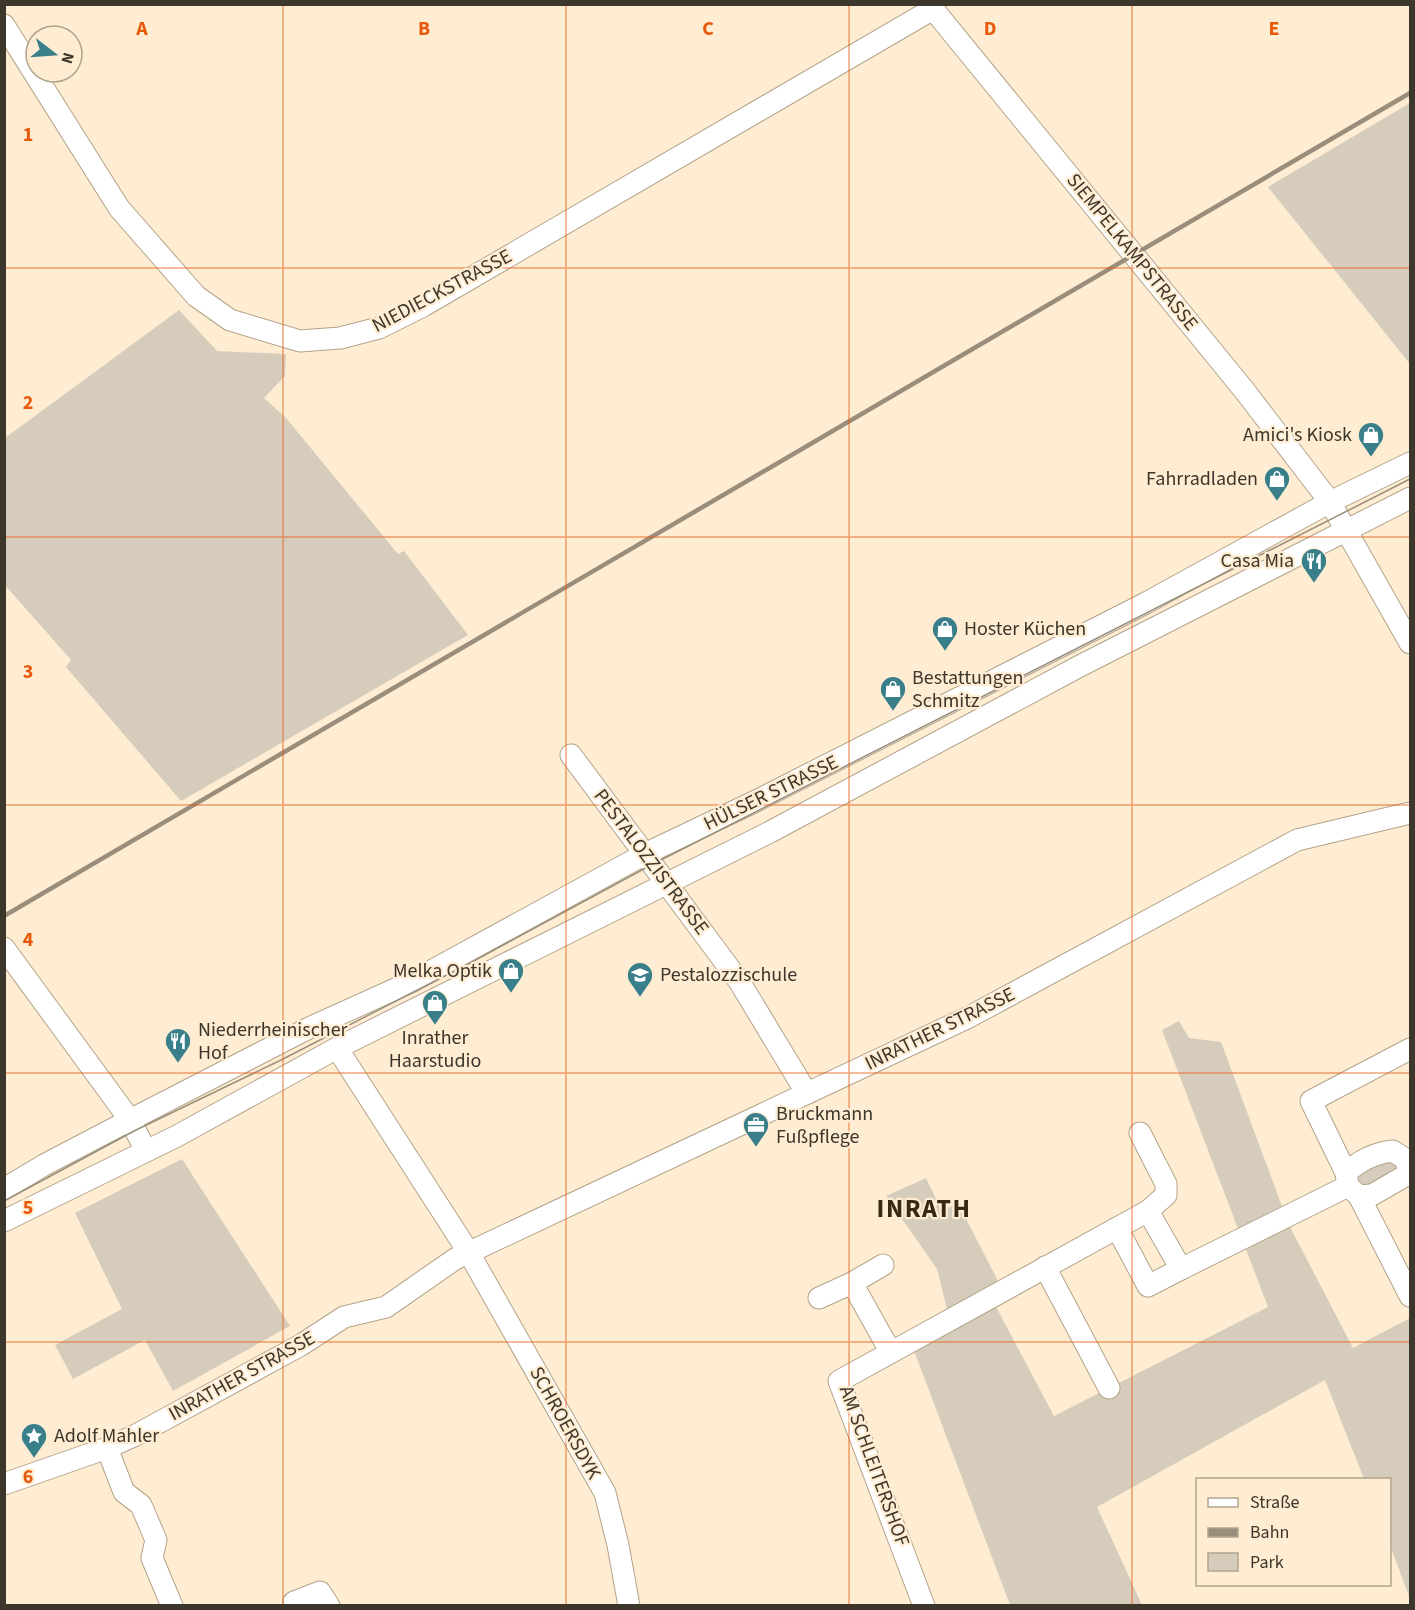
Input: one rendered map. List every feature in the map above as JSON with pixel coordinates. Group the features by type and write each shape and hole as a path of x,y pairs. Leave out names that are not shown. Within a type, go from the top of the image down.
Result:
{"street":[{"name":"NIEDIECKSTRASSE","path":"4,25 119,208 196,296 230,320 300,341 340,338 379,328 423,306 931,7"},
{"name":"SIEMPELKAMPSTRASSE","path":"931,7 1134,254 1330,502 1410,643"},
{"name":"HÜLSER STRASSE","path":"4,1189 44,1165 309,1028 413,981 645,854 756,801 1146,603 1330,502 1410,463"},
{"name":"HÜLSER STRASSE","path":"4,1221 146,1151 337,1048 770,832 845,789 1078,667 1346,533 1410,498"},
{"name":"PESTALOZZISTRASSE","path":"572,755 739,981 806,1092"},
{"name":"INRATHER STRASSE","path":"4,1484 107,1448 301,1345 344,1317 386,1307 455,1259 969,1017 1297,840 1410,813"},
{"path":"4,948 130,1120 146,1151"},
{"path":"337,1048 406,1151 470,1253"},
{"path":"1405,1052 1311,1101 1351,1185 1410,1296"},
{"name":"AM SCHLEITERSHOF","path":"924,1605 839,1381 1148,1211 1166,1195 1166,1184 1140,1133"},
{"path":"1116,1228 1148,1286 1351,1185 1357,1163 1377,1153 1393,1151 1409,1166 1372,1195 1351,1185"},
{"path":"1148,1211 1180,1269"},
{"name":"SCHROERSDYK","path":"470,1253 605,1493 618,1545 629,1605"},
{"path":"819,1299 883,1265"},
{"path":"1045,1267 1110,1388"},
{"path":"852,1283 890,1351"},
{"path":"107,1448 124,1492 141,1505 156,1540 152,1558 172,1605"},
{"path":"292,1604 320,1592 329,1605"}],"green space":[{"path":"1410,103 1410,364 1268,187"},
{"path":"179,310 217,351 286,354 285,376 264,398 286,418 398,554 404,551 468,635 181,801 66,667 71,660 4,584 5,438"},
{"path":"1179,1021 1189,1038 1221,1042 1289,1225 1353,1348 1410,1318 1410,1599 1391,1548 1391,1478 1364,1478 1325,1380 1097,1507 1142,1605 1010,1605 913,1348 947,1309 937,1269 886,1196 926,1178 942,1211 958,1203 998,1281 995,1305 1054,1416 1268,1307 1162,1030"},
{"path":"1390,1153 1400,1168 1366,1189 1355,1175"},
{"path":"182,1159 290,1326 173,1391 145,1340 73,1379 55,1345 122,1309 75,1213"}],"tram line":[{"path":"4,1201 136,1130 281,1060 470,963 653,864 1410,479"}],"railway":[{"path":"4,916 1410,93"}],"place":[{"name":"Amici's Kiosk","path":"1371,458"},
{"name":"Fahrradladen","path":"1277,502"},
{"name":"Casa Mia","path":"1314,584"},
{"name":"Hoster Küchen","path":"945,652"},
{"name":"Bestattungen Schmitz","path":"893,712"},
{"name":"Melka Optik","path":"511,994"},
{"name":"Pestalozzischule","path":"640,998"},
{"name":"Inrather Haarstudio","path":"435,1026"},
{"name":"Niederrheinischer Hof","path":"178,1064"},
{"name":"Bruckmann Fußpflege","path":"756,1148"},
{"name":"Adolf Mahler","path":"34,1459"}],"district":[{"name":"INRATH","path":"924,1208"}]}
